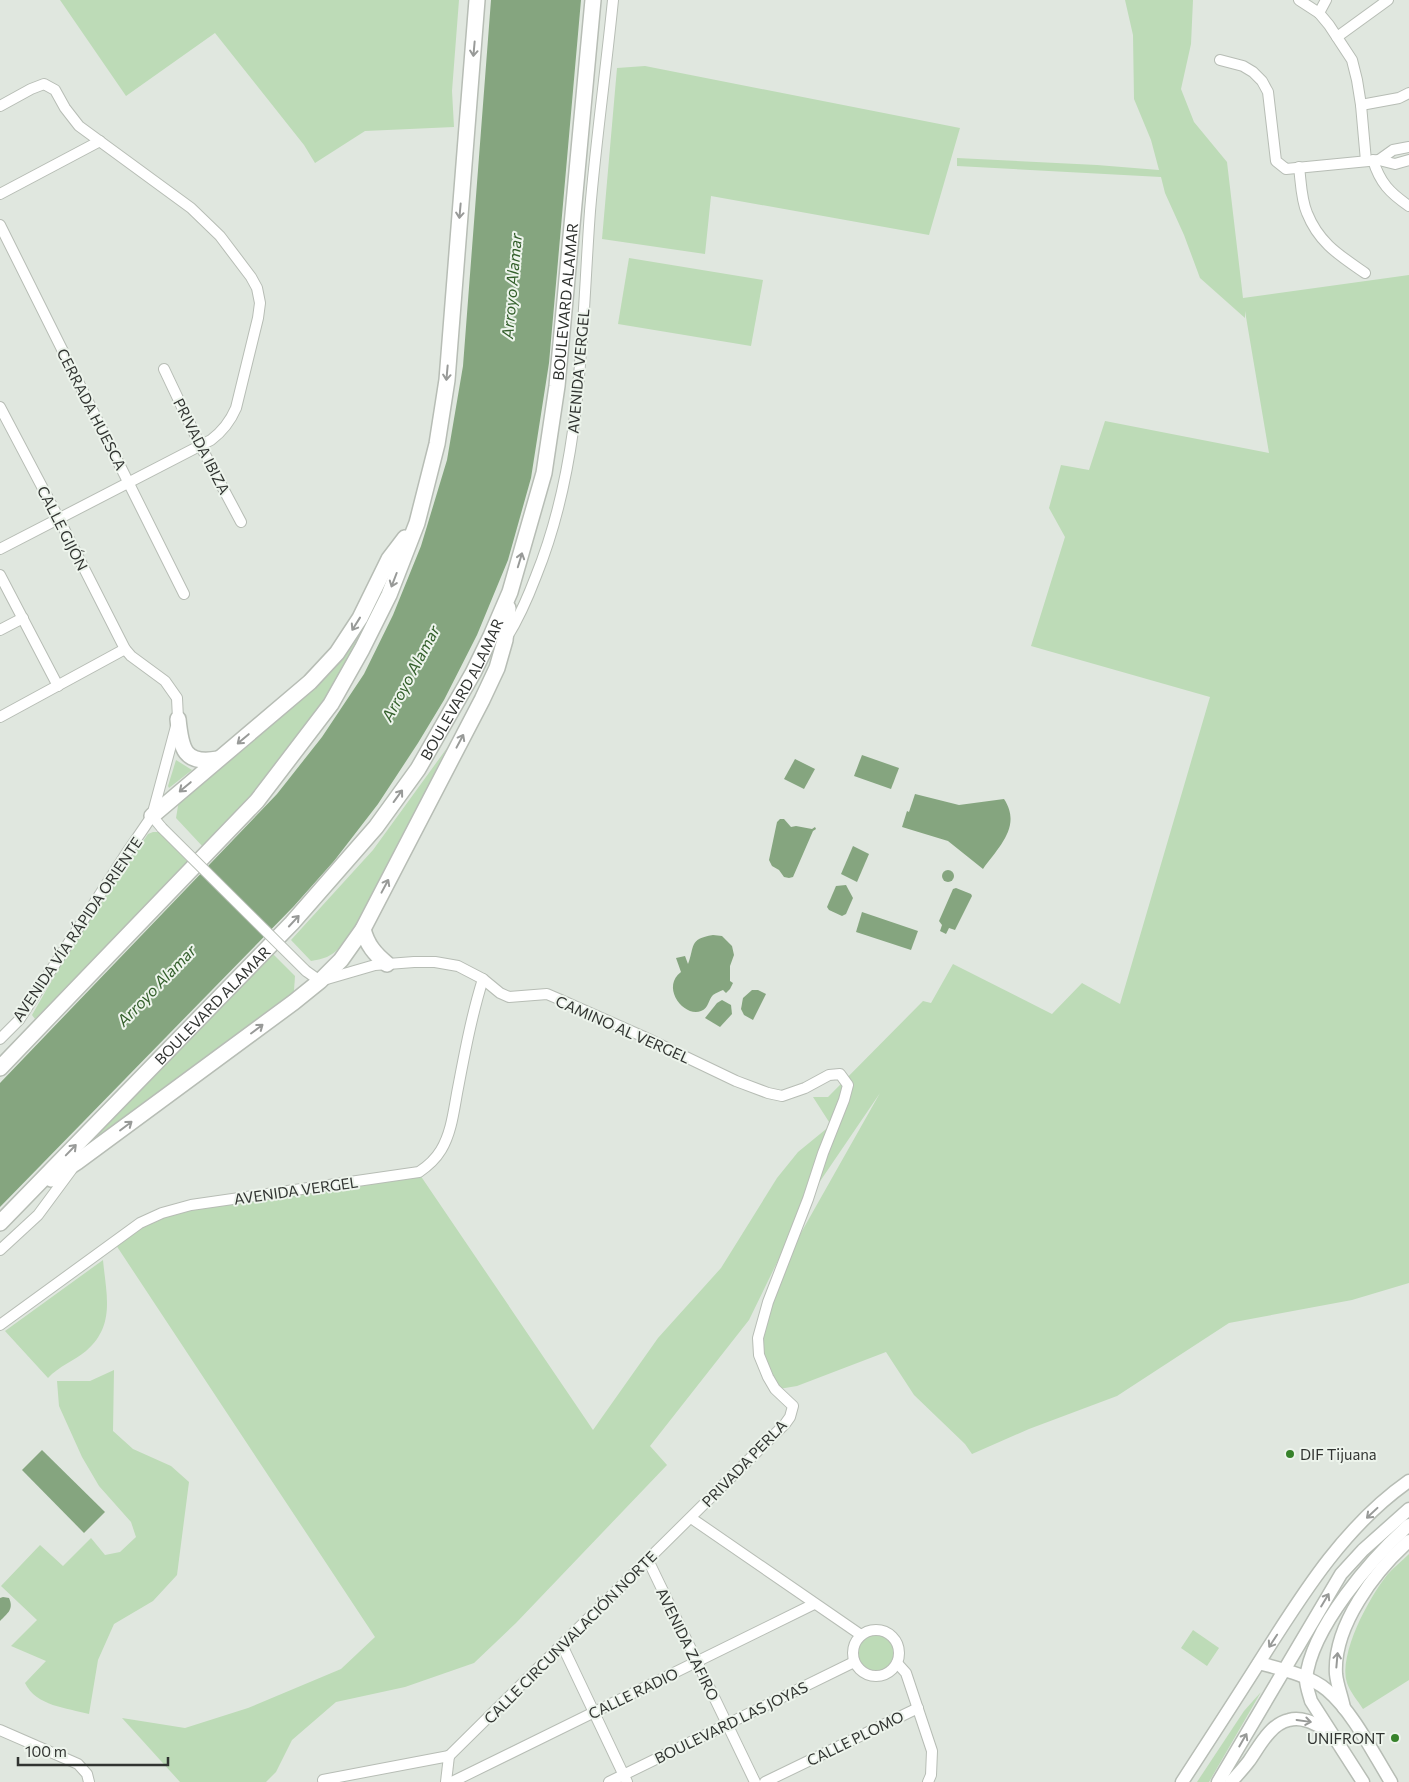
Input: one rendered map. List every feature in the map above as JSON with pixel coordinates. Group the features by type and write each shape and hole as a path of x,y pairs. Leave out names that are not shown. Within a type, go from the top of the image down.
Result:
{"highway":[{"path":"0,1068 257,801 331,704 362,649 389,595 417,523 437,444 447,380 478,0"},
{"name":"BOULEVARD ALAMAR","path":"0,1223 292,923 376,827 418,769 450,716 484,651 510,592 544,473 557,386 593,0"},
{"path":"157,822 218,759 310,682 337,653 360,618 389,559 417,523"},
{"path":"28,1194 77,1162 294,1002 342,960 363,929 497,668 505,640 510,592"},
{"path":"178,720 181,743 184,751 190,757 203,761 218,759"},
{"path":"363,929 365,938 372,950 387,964"}],"main road":[{"path":"1182,1782 1305,1591 1338,1548 1368,1515 1409,1482"},
{"path":"1218,1782 1342,1574 1363,1550 1409,1509"},
{"path":"1363,1782 1311,1701 1306,1679 1311,1658 1322,1632 1334,1613 1352,1587 1385,1547 1409,1525"},
{"path":"1344,1708 1336,1674 1337,1654 1346,1627 1360,1598 1378,1572 1409,1541"},
{"path":"1259,1663 1284,1669 1326,1690 1344,1708 1391,1782"},
{"path":"1230,1782 1247,1764 1266,1736 1288,1720 1312,1722 1330,1731"}],"street":[{"name":"AVENIDA VERGEL","path":"505,640 520,616 545,553 564,486 570,453 578,398 590,209 613,0"},
{"path":"1299,0 1319,13 1338,37 1352,60 1372,160 1378,176 1390,192 1409,206"},
{"path":"1319,13 1326,0"},
{"path":"1338,37 1388,0"},
{"path":"1220,60 1243,66 1262,81 1268,92 1276,161 1286,169 1372,160 1395,164 1409,160"},
{"path":"0,106 44,84 55,90 65,108 79,126 191,208 232,250 257,288 260,303 236,408 222,432 0,549"},
{"path":"1361,105 1399,98 1409,93"},
{"path":"0,194 100,141"},
{"path":"1372,160 1393,150 1409,147"},
{"path":"1299,167 1306,212 1320,238 1365,273"},
{"name":"CERRADA HUESCA","path":"0,226 184,594"},
{"name":"PRIVADA IBIZA","path":"164,369 200,445 241,522"},
{"name":"CALLE GIJÓN","path":"0,407 125,649"},
{"path":"0,575 58,686"},
{"path":"0,630 23,618"},
{"path":"0,717 125,649 165,681 177,698 178,720 157,822 306,971 320,981"},
{"name":"AVENIDA VÍA RÁPIDA ORIENTE","path":"0,1039 19,1020 124,857 157,822"},
{"name":"CAMINO AL VERGEL","path":"320,981 352,971 387,964 435,962 458,966 484,979 500,993 509,997 547,994 642,1036 736,1082 768,1093 782,1096 805,1088 830,1075 840,1074 848,1085 844,1100 822,1153 808,1199 768,1302 758,1338 760,1355 768,1377 775,1389 793,1406"},
{"name":"AVENIDA VERGEL","path":"0,1325 140,1223 162,1213 191,1205 419,1172 432,1162 442,1149 455,1110 474,1006 484,979"},
{"path":"0,1250 38,1215 77,1162"},
{"name":"PRIVADA PERLA","path":"691,1518 785,1424 790,1417 793,1406"},
{"path":"691,1518 861,1635"},
{"name":"CALLE CIRCUNVALACIÓN NORTE","path":"449,1756 691,1518"},
{"name":"AVENIDA ZAFIRO","path":"648,1560 755,1782"},
{"name":"CALLE RADIO","path":"452,1782 814,1604"},
{"path":"881,1630 893,1636 900,1649 897,1663 887,1674 871,1676 858,1668 854,1662 853,1647 861,1635 867,1631 881,1630"},
{"path":"562,1645 625,1778"},
{"name":"BOULEVARD LAS JOYAS","path":"608,1782 625,1778 727,1724 854,1662"},
{"path":"897,1663 906,1673 932,1751 931,1775 928,1782"},
{"name":"CALLE PLOMO","path":"765,1782 918,1708"},
{"path":"0,1730 71,1760 83,1768 88,1778"},
{"path":"323,1780 449,1756 446,1782"}],"shaded area":[{"path":"60,0 459,0 452,91 454,127 365,131 315,163 304,145 215,33 126,96"},
{"path":"1125,0 1193,0 1191,44 1181,89 1194,122 1227,162 1243,298 1409,275 1409,1283 1352,1300 1229,1323 1117,1396 1029,1429 972,1454 965,1444 914,1395 886,1352 797,1386 779,1389 770,1376 759,1338 780,1270 880,1093 808,1199 749,1320 650,1446 667,1465 516,1623 474,1663 405,1687 336,1702 292,1740 276,1772 266,1782 180,1782 122,1718 185,1728 248,1708 341,1669 375,1637 114,1242 146,1222 188,1205 416,1169 593,1430 658,1338 721,1268 777,1178 798,1152 831,1125 813,1097 828,1097 923,1001 931,1003 953,964 1052,1014 1082,983 1120,1004 1210,697 1031,646 1065,537 1049,508 1061,465 1089,470 1105,421 1269,453 1245,311 1245,318 1200,278 1184,235 1165,193 1161,177 957,166 957,158 1159,170 1151,140 1134,99 1133,35"},
{"path":"645,66 960,128 929,235 711,196 705,254 602,239 617,68"},
{"path":"629,258 763,280 751,346 618,324"},
{"path":"385,578 388,582 337,684 255,794 204,848 176,818 179,800 315,684"},
{"path":"447,748 364,913 339,949 325,958 311,961 291,940 373,850"},
{"path":"176,760 192,770 169,788 168,786"},
{"path":"160,832 188,862 35,1019 32,1015 71,947 148,834"},
{"path":"273,954 295,976 294,991 284,1002 77,1151"},
{"path":"103,1260 107,1308 102,1331 86,1351 48,1378 5,1331"},
{"path":"114,1370 113,1431 133,1449 171,1466 189,1482 177,1575 153,1601 114,1624 98,1660 89,1714 53,1705 30,1691 25,1683 46,1661 11,1646 37,1620 1,1586 40,1545 63,1566 91,1538 105,1555 120,1552 136,1537 131,1522 99,1486 82,1457 59,1406 57,1381 90,1381"},
{"path":"1409,1554 1409,1680 1363,1709 1347,1683 1345,1671 1351,1642 1364,1612 1380,1585 1389,1572"},
{"path":"1193,1630 1219,1648 1207,1666 1181,1648"},
{"path":"876,1633 889,1639 895,1652 889,1665 876,1671 863,1665 857,1652 863,1639"},
{"path":"1261,1692 1209,1782 1197,1782 1244,1711"}],"water":[{"name":"Arroyo Alamar","path":"491,0 581,0 549,363 531,478 508,560 477,635 444,700 378,804 334,861 294,906 0,1207 0,1083 277,794 322,737 364,674 393,615 421,546 447,460 463,366"},
{"path":"862,755 899,768 891,789 854,776"},
{"path":"795,759 815,769 804,789 784,779"},
{"path":"915,794 959,805 1004,799 1011,818 1009,827 1006,836 983,869 948,841 902,827"},
{"path":"780,819 784,819 791,827 812,829 815,827 816,829 813,831 793,877 789,878 784,877 779,870 772,866 769,860 777,822"},
{"path":"853,846 869,854 857,882 841,874"},
{"path":"950,870 953,871 953,881 946,882 943,881 942,874 943,871"},
{"path":"846,885 853,898 846,914 842,916 829,910 827,907 836,886"},
{"path":"956,888 972,896 955,930 949,928 946,934 940,931 942,925 939,921 953,889"},
{"path":"862,912 918,931 911,950 856,932"},
{"path":"713,935 722,936 732,946 734,955 730,966 730,981 733,983 726,993 723,990 714,994 706,1008 695,1012 682,1006 674,993 675,979 681,972 676,958 685,956 688,964 696,941"},
{"path":"752,990 758,990 766,994 753,1020 744,1015 741,1009 743,998"},
{"path":"722,1000 731,1005 732,1014 720,1027 705,1018 717,1003"},
{"path":"42,1450 105,1512 84,1533 22,1470"},
{"path":"0,1598 9,1598 11,1605 9,1611 0,1621"}],"place":[{"name":"DIF Tijuana","path":"1290,1454"},
{"name":"UNIFRONT","path":"1395,1738"}]}
